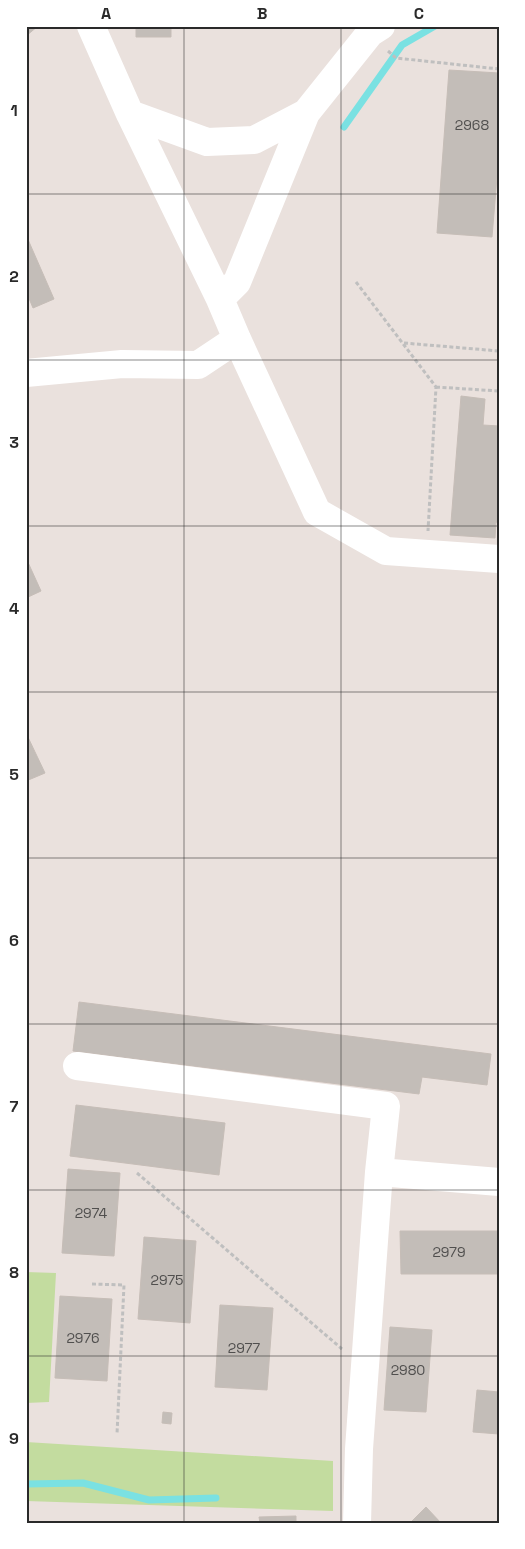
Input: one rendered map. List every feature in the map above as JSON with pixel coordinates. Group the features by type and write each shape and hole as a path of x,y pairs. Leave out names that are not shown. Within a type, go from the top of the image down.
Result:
{"street":[{"path":"90,26 130,114 220,299 237,340 317,512 386,551 499,559"},
{"path":"220,299 237,282 306,113 370,33 381,26"},
{"path":"130,114 207,142 254,140 306,113"},
{"path":"26,374 122,364 198,365 237,340"},
{"path":"77,1066 386,1106 359,1449 358,1523"},
{"path":"380,1172 499,1182"}],"path":[{"path":"391,54 396,58 499,69"},
{"path":"356,282 436,387 426,554"},
{"path":"403,343 499,351"},
{"path":"436,387 499,391"},
{"path":"137,1174 365,1369"},
{"path":"92,1284 124,1285 117,1434"}],"green space":[{"path":"26,1272 56,1273 49,1402 26,1403"},
{"path":"26,1442 333,1461 333,1511 26,1501"}],"building":[{"path":"26,26 38,26 26,36"},
{"path":"136,26 171,26 171,37 136,37"},
{"path":"449,70 499,73 499,177 497,177 492,237 437,233"},
{"path":"26,235 54,299 33,308 26,291"},
{"path":"461,396 485,399 483,425 499,426 499,523 496,522 495,538 450,535"},
{"path":"26,558 41,591 26,598"},
{"path":"26,733 45,773 26,781"},
{"path":"79,1002 491,1054 487,1085 422,1077 419,1094 73,1051"},
{"path":"76,1105 225,1123 219,1175 70,1156"},
{"path":"68,1169 120,1173 114,1256 62,1253"},
{"path":"400,1231 499,1231 499,1274 401,1274"},
{"path":"144,1237 196,1241 190,1323 138,1319"},
{"path":"60,1296 112,1299 107,1381 55,1378"},
{"path":"220,1305 273,1308 267,1390 215,1387"},
{"path":"390,1327 432,1330 426,1412 384,1410"},
{"path":"477,1390 499,1392 499,1434 473,1432"},
{"path":"163,1412 172,1413 171,1424 162,1423"},
{"path":"426,1507 441,1523 410,1523"},
{"path":"296,1516 296,1523 260,1523 259,1517"}],"waterway":[{"path":"344,127 402,45 435,26"},
{"path":"26,1484 83,1483 149,1500 216,1498"}]}
